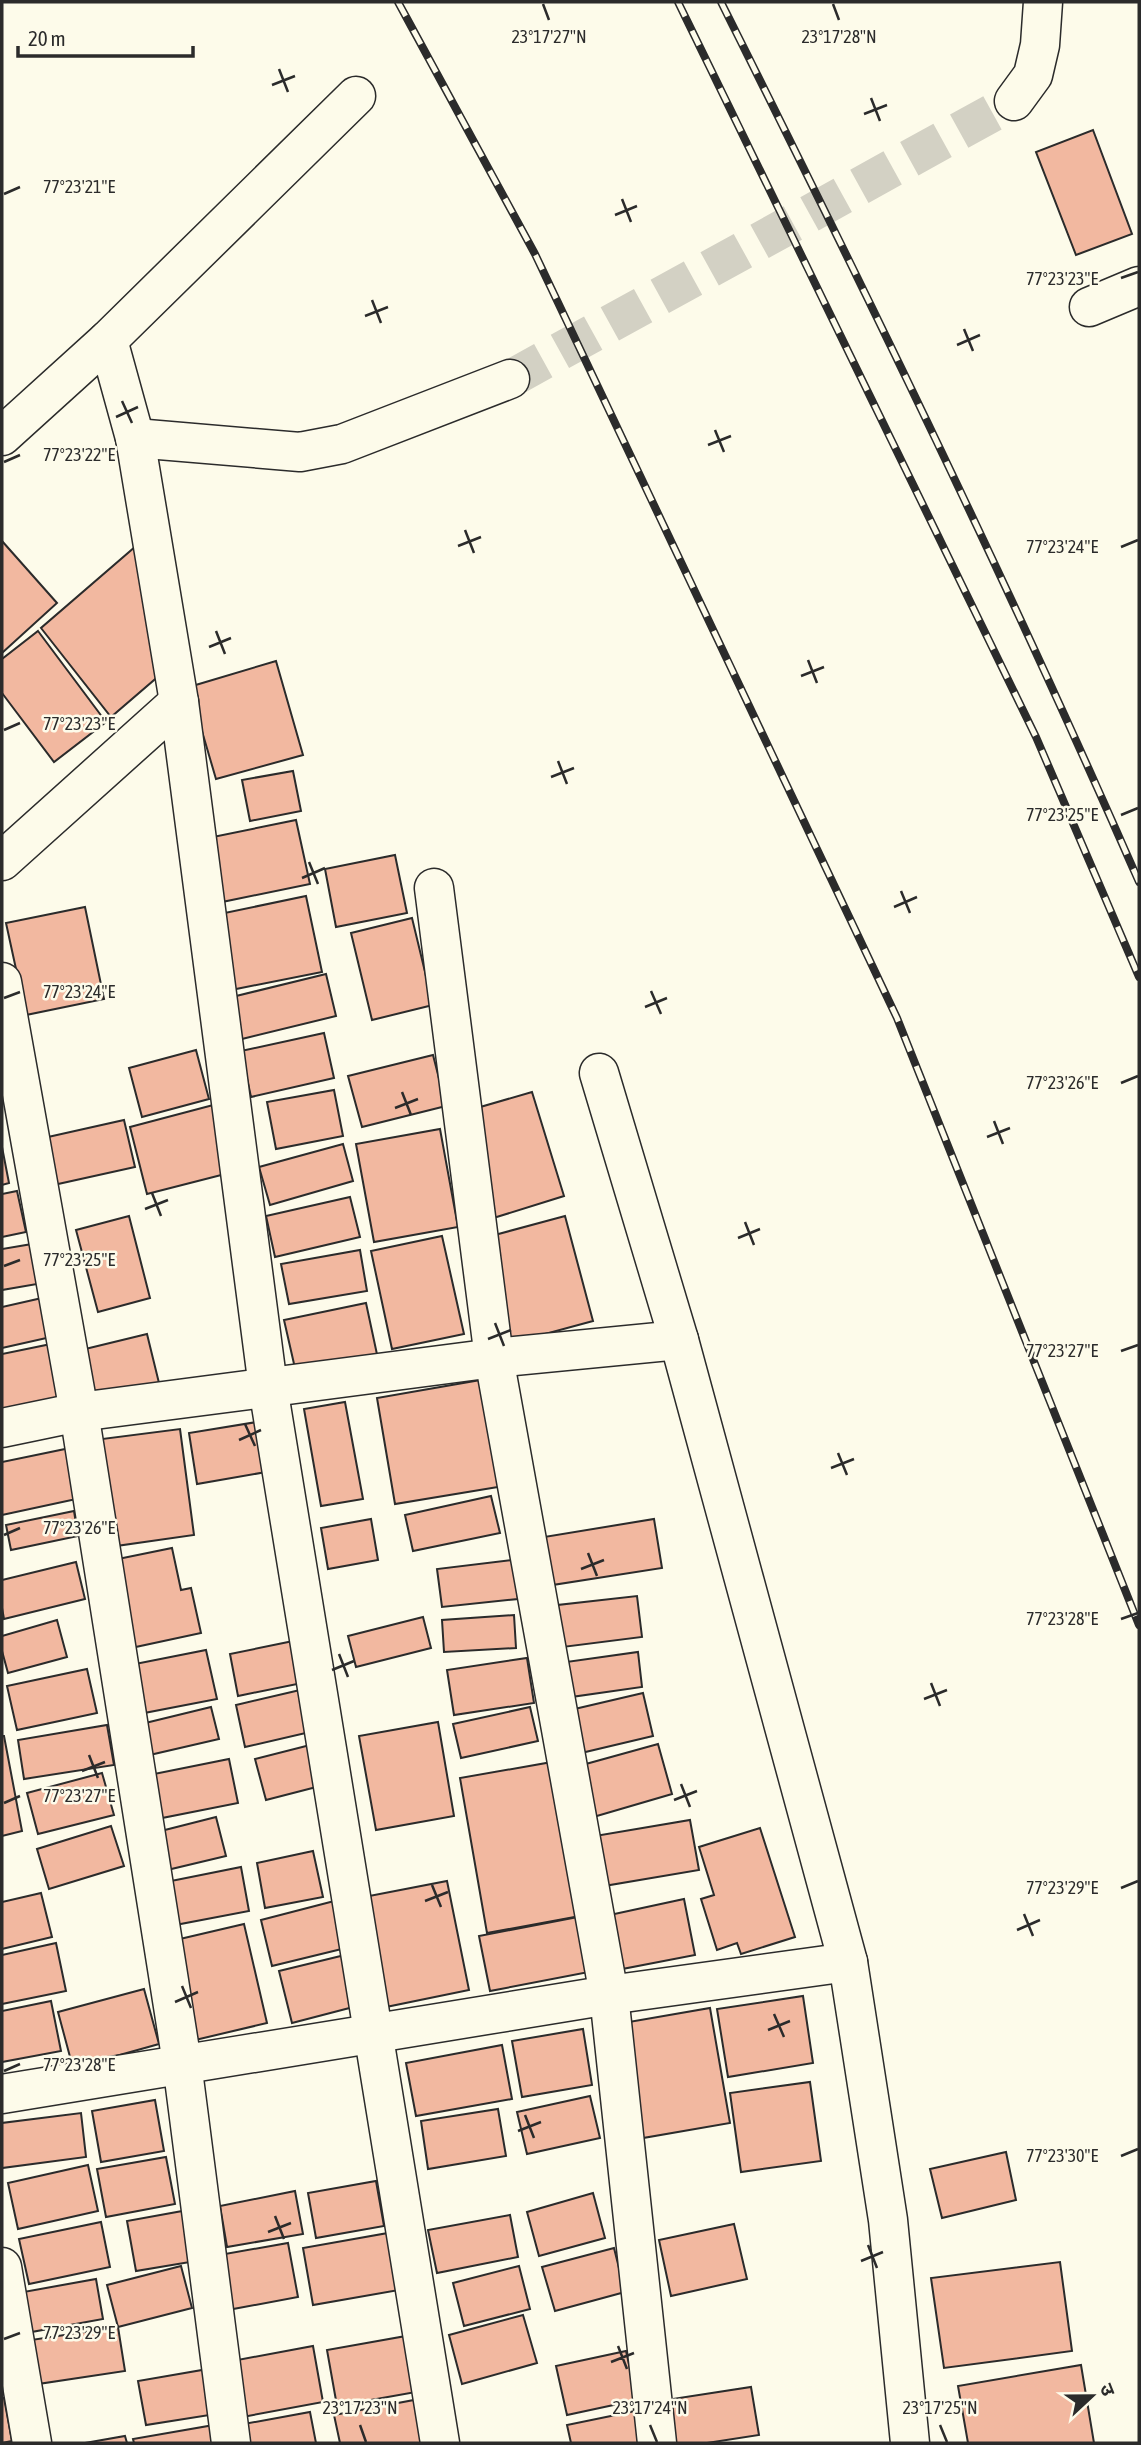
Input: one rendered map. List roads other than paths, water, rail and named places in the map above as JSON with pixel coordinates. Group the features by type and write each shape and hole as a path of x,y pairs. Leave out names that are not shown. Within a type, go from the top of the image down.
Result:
{"street":[{"path":"1014,101 1033,75 1040,45 1043,2"},
{"path":"2,436 108,340 356,96"},
{"path":"1089,307 1139,286"},
{"path":"108,340 135,438 179,702 268,1387 440,2443"},
{"path":"135,438 300,452 342,444 510,379"},
{"path":"2,861 179,702"},
{"path":"433,888 494,1358 609,1995 657,2443"},
{"path":"2,982 79,1412 182,2063 232,2443"},
{"path":"599,1073 679,1339 848,1962 888,2220 910,2443"},
{"path":"2,1428 79,1412 268,1387 494,1358 679,1339"},
{"path":"2,2094 609,1995 848,1962"},
{"path":"2,2267 32,2443"}],"tunnel":[{"path":"510,379 1014,101"}],"railway":[{"path":"398,2 535,254 897,1018 1139,1625"},
{"path":"678,2 1036,737 1139,977"},
{"path":"721,2 936,439 1139,882"}]}
